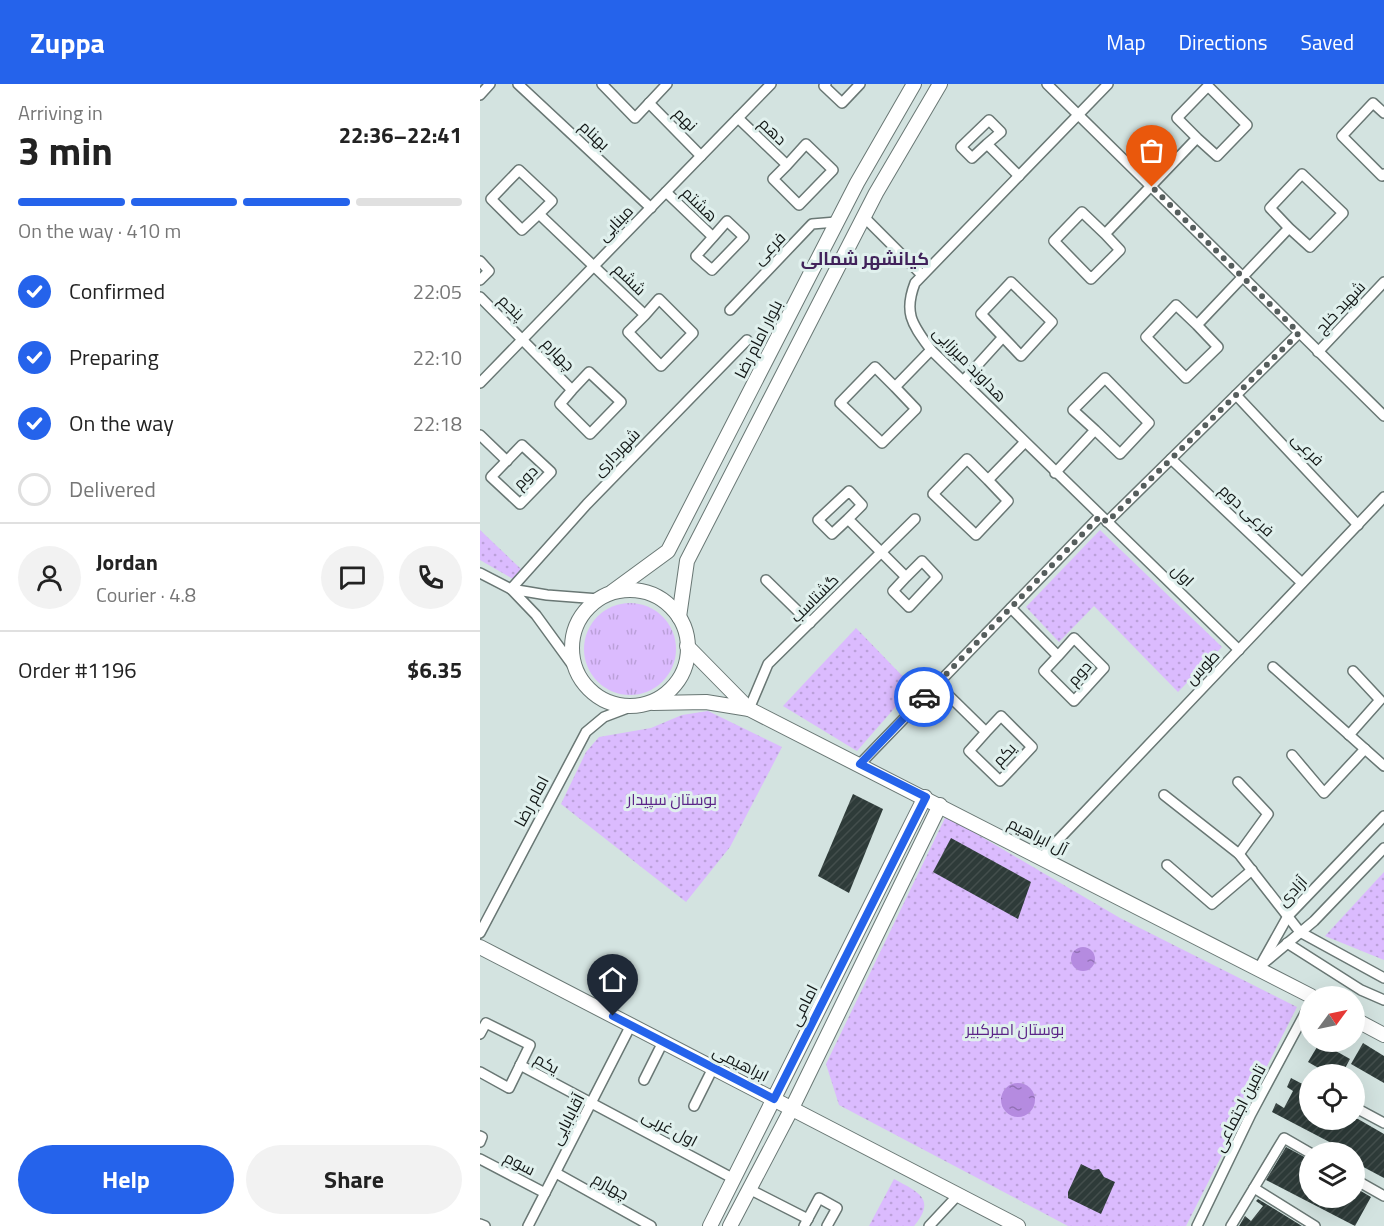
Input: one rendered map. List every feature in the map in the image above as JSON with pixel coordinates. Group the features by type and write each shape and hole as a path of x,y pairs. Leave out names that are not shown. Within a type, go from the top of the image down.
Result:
{"main road":[{"name":"بلوار امام رضا","path":"612,592 668,551 836,222 914,84"},
{"path":"648,703 661,697 681,675 687,646 679,617 687,561 864,216 940,84"},
{"path":"679,617 657,597 627,590 612,592 586,609 577,622 572,654 576,670 588,687 605,700 633,706 648,703 705,702 749,709"},
{"path":"687,646 749,709"},
{"name":"آل ابراهیم","path":"749,709 926,797 1299,990"},
{"name":"امامی","path":"710,1226 926,797"},
{"path":"730,1226 792,1108 940,805"},
{"name":"ابراهیمی","path":"480,947 1018,1226"},
{"path":"1365,1025 1384,1035"},
{"path":"734,1179 749,1189"}],"street":[{"path":"480,95 490,84"},
{"name":"بهنام","path":"518,84 651,208"},
{"path":"602,84 635,118 667,84"},
{"name":"مینایی","path":"480,383 771,84"},
{"path":"826,84 824,86 842,103 860,84"},
{"path":"1047,84 1384,416"},
{"name":"هداوند میرزایی","path":"1103,519 931,350 911,321 909,299 915,282 1108,84"},
{"path":"1208,86 1247,125 1217,156 1197,138 1177,118 1208,86"},
{"name":"نهم","path":"649,103 701,156"},
{"path":"1384,113 1373,103 1342,136 1382,176 1384,174"},
{"name":"دهم","path":"738,118 787,165"},
{"path":"1105,234 1197,138"},
{"name":"دهم","path":"806,144 833,170 799,205 773,179 787,165 806,144"},
{"path":"987,144 1019,176"},
{"path":"519,170 552,201 539,214 522,230 491,199 519,170"},
{"path":"1302,174 1343,213 1310,247 1289,228 1270,208 1302,174"},
{"name":"هشتم","path":"666,192 712,237"},
{"path":"1082,212 1105,234 1120,250 1091,279 1054,241 1082,212"},
{"name":"ششم","path":"539,214 645,315"},
{"path":"864,216 922,275"},
{"name":"هشتم","path":"727,221 744,237 712,270 696,256 712,237 727,221"},
{"name":"فرعی","path":"729,310 812,224 836,222"},
{"path":"1197,325 1289,228"},
{"path":"480,261 489,271 480,280"},
{"path":"1011,282 1052,322 1021,356 1003,337 981,314 1011,282"},
{"name":"شهید خلج","path":"1318,352 1384,282"},
{"name":"پنجم","path":"480,297 523,339"},
{"name":"ششم","path":"659,299 693,333 661,366 628,332 645,315 659,299"},
{"path":"1176,305 1197,325 1218,347 1186,378 1146,337 1176,305"},
{"path":"860,764 1011,608 1103,519 1171,459 1299,333"},
{"path":"964,380 1003,337"},
{"name":"چهارم","path":"523,339 572,390"},
{"name":"شهرداری","path":"511,589 587,504 747,340"},
{"path":"895,387 931,350"},
{"path":"875,367 895,387 916,409 882,443 840,403 875,367"},
{"name":"چهارم","path":"589,372 621,402 590,434 560,404 572,390 589,372"},
{"path":"1105,378 1149,423 1120,454 1095,430 1073,410 1105,378"},
{"name":"فرعی","path":"1236,395 1358,525"},
{"path":"1055,473 1095,430"},
{"name":"دوم","path":"480,435 507,461"},
{"path":"988,480 1024,442"},
{"name":"دوم","path":"522,444 551,472 520,504 491,477 507,461 522,444"},
{"path":"967,459 988,480 1008,501 976,535 933,494 967,459"},
{"name":"فرعی دوم","path":"1171,459 1302,584"},
{"path":"849,491 862,505 848,519 832,534 818,520 849,491"},
{"name":"طوس","path":"1042,857 1384,498"},
{"path":"848,519 906,577"},
{"name":"گشتاسب","path":"749,709 768,664 915,519"},
{"name":"اول","path":"1103,519 1239,650"},
{"path":"922,561 937,577 909,607 893,591 906,577 922,561"},
{"path":"480,573 511,589 547,596 599,599"},
{"path":"766,580 810,623"},
{"path":"511,589 536,615 576,670"},
{"name":"دوم","path":"1011,608 1058,656"},
{"name":"دوم","path":"1074,638 1104,668 1074,700 1044,671 1058,656 1074,638"},
{"path":"1273,667 1384,766"},
{"path":"1349,735 1380,700 1353,671"},
{"name":"یکم","path":"937,684 986,732"},
{"name":"امام رضا","path":"480,933 586,732 604,717 633,706"},
{"name":"یکم","path":"1001,716 1032,747 1000,781 969,751 986,732 1001,716"},
{"path":"1292,755 1324,793 1365,749"},
{"path":"1238,782 1268,813 1239,854"},
{"path":"1164,795 1239,854 1300,932 1384,978"},
{"name":"آزادی","path":"1259,968 1288,916 1384,816"},
{"path":"1259,968 1300,932 1384,848"},
{"path":"1167,865 1212,904 1252,870"},
{"path":"1287,944 1362,990 1384,1000"},
{"path":"480,1034 486,1023 530,1045 509,1088 480,1072"},
{"name":"آقابابایی","path":"528,1226 632,1025"},
{"name":"تامین اجتماعی","path":"1197,1226 1251,1114 1299,1025"},
{"path":"644,1080 663,1042"},
{"name":"یکم","path":"520,1065 591,1104"},
{"path":"694,1106 713,1068"},
{"name":"اول غربی","path":"591,1104 734,1179"},
{"path":"1365,1113 1384,1123"},
{"path":"480,1136 482,1137 480,1142"},
{"path":"1232,1226 1284,1138 1299,1147"},
{"name":"سوم","path":"480,1159 545,1193"},
{"name":"چهارم","path":"556,1173 651,1226"},
{"path":"1365,1185 1384,1196"},
{"path":"1254,1188 1315,1226"},
{"path":"749,1189 806,1223 819,1198 837,1208 827,1226"},
{"path":"929,1226 958,1195"},
{"path":"480,1224 485,1226"}],"green space":[{"path":"480,530 521,569 513,579 480,560"},
{"path":"1100,530 1222,647 1178,692 1094,606 1059,642 1026,607"},
{"path":"630,603 648,606 663,616 673,631 676,649 673,667 663,682 648,692 630,695 612,692 597,682 587,667 584,649 587,631 597,616 612,606"},
{"path":"856,628 913,687 857,751 783,706"},
{"name":"بوستان سپیدار","path":"708,711 782,747 730,847 686,902 561,804 586,752 599,737 651,728 682,715"},
{"name":"بوستان امیرکبیر","path":"946,816 1120,918 1297,1007 1186,1226 1068,1226 839,1105 826,1064"},
{"path":"1384,872 1384,960 1325,936"},
{"path":"894,1179 922,1197 924,1209 921,1217 914,1226 869,1226"}],"water":[{"path":"1083,947 1091,951 1095,959 1091,967 1083,971 1075,967 1071,959 1075,951"},
{"path":"1018,1083 1030,1088 1035,1100 1030,1112 1018,1117 1006,1112 1001,1100 1006,1088"}],"building":[{"path":"853,794 883,809 849,893 818,876"},
{"path":"951,838 1031,882 1018,919 933,872"},
{"path":"1365,1044 1384,1056 1384,1083 1365,1072 1365,1064 1351,1064 1358,1052 1365,1052"},
{"path":"1314,1052 1338,1052 1350,1059 1347,1064 1312,1064 1308,1062"},
{"path":"1291,1078 1299,1082 1299,1126 1272,1112 1276,1103 1284,1108 1293,1091 1287,1087"},
{"path":"1365,1123 1384,1134 1384,1178 1365,1168 1365,1142 1329,1142 1306,1130 1365,1130"},
{"path":"1286,1147 1299,1154 1299,1197 1266,1180"},
{"path":"1081,1164 1093,1170 1099,1169 1104,1177 1115,1182 1101,1214 1068,1198 1068,1192"},
{"path":"1365,1193 1371,1197 1365,1208"},
{"path":"1258,1199 1302,1226 1239,1226 1245,1216 1251,1221 1263,1206 1256,1201"},
{"path":"1320,1208 1365,1208 1355,1226"}],"way so far":[{"path":"924,697 1100,516 1107,522 1299,333 1152,187"}],"district":[{"name":"کیانشهر شمالی","path":"865,259"}],"route":[{"path":"613,1016 774,1099 926,797 860,764 924,697"}]}
